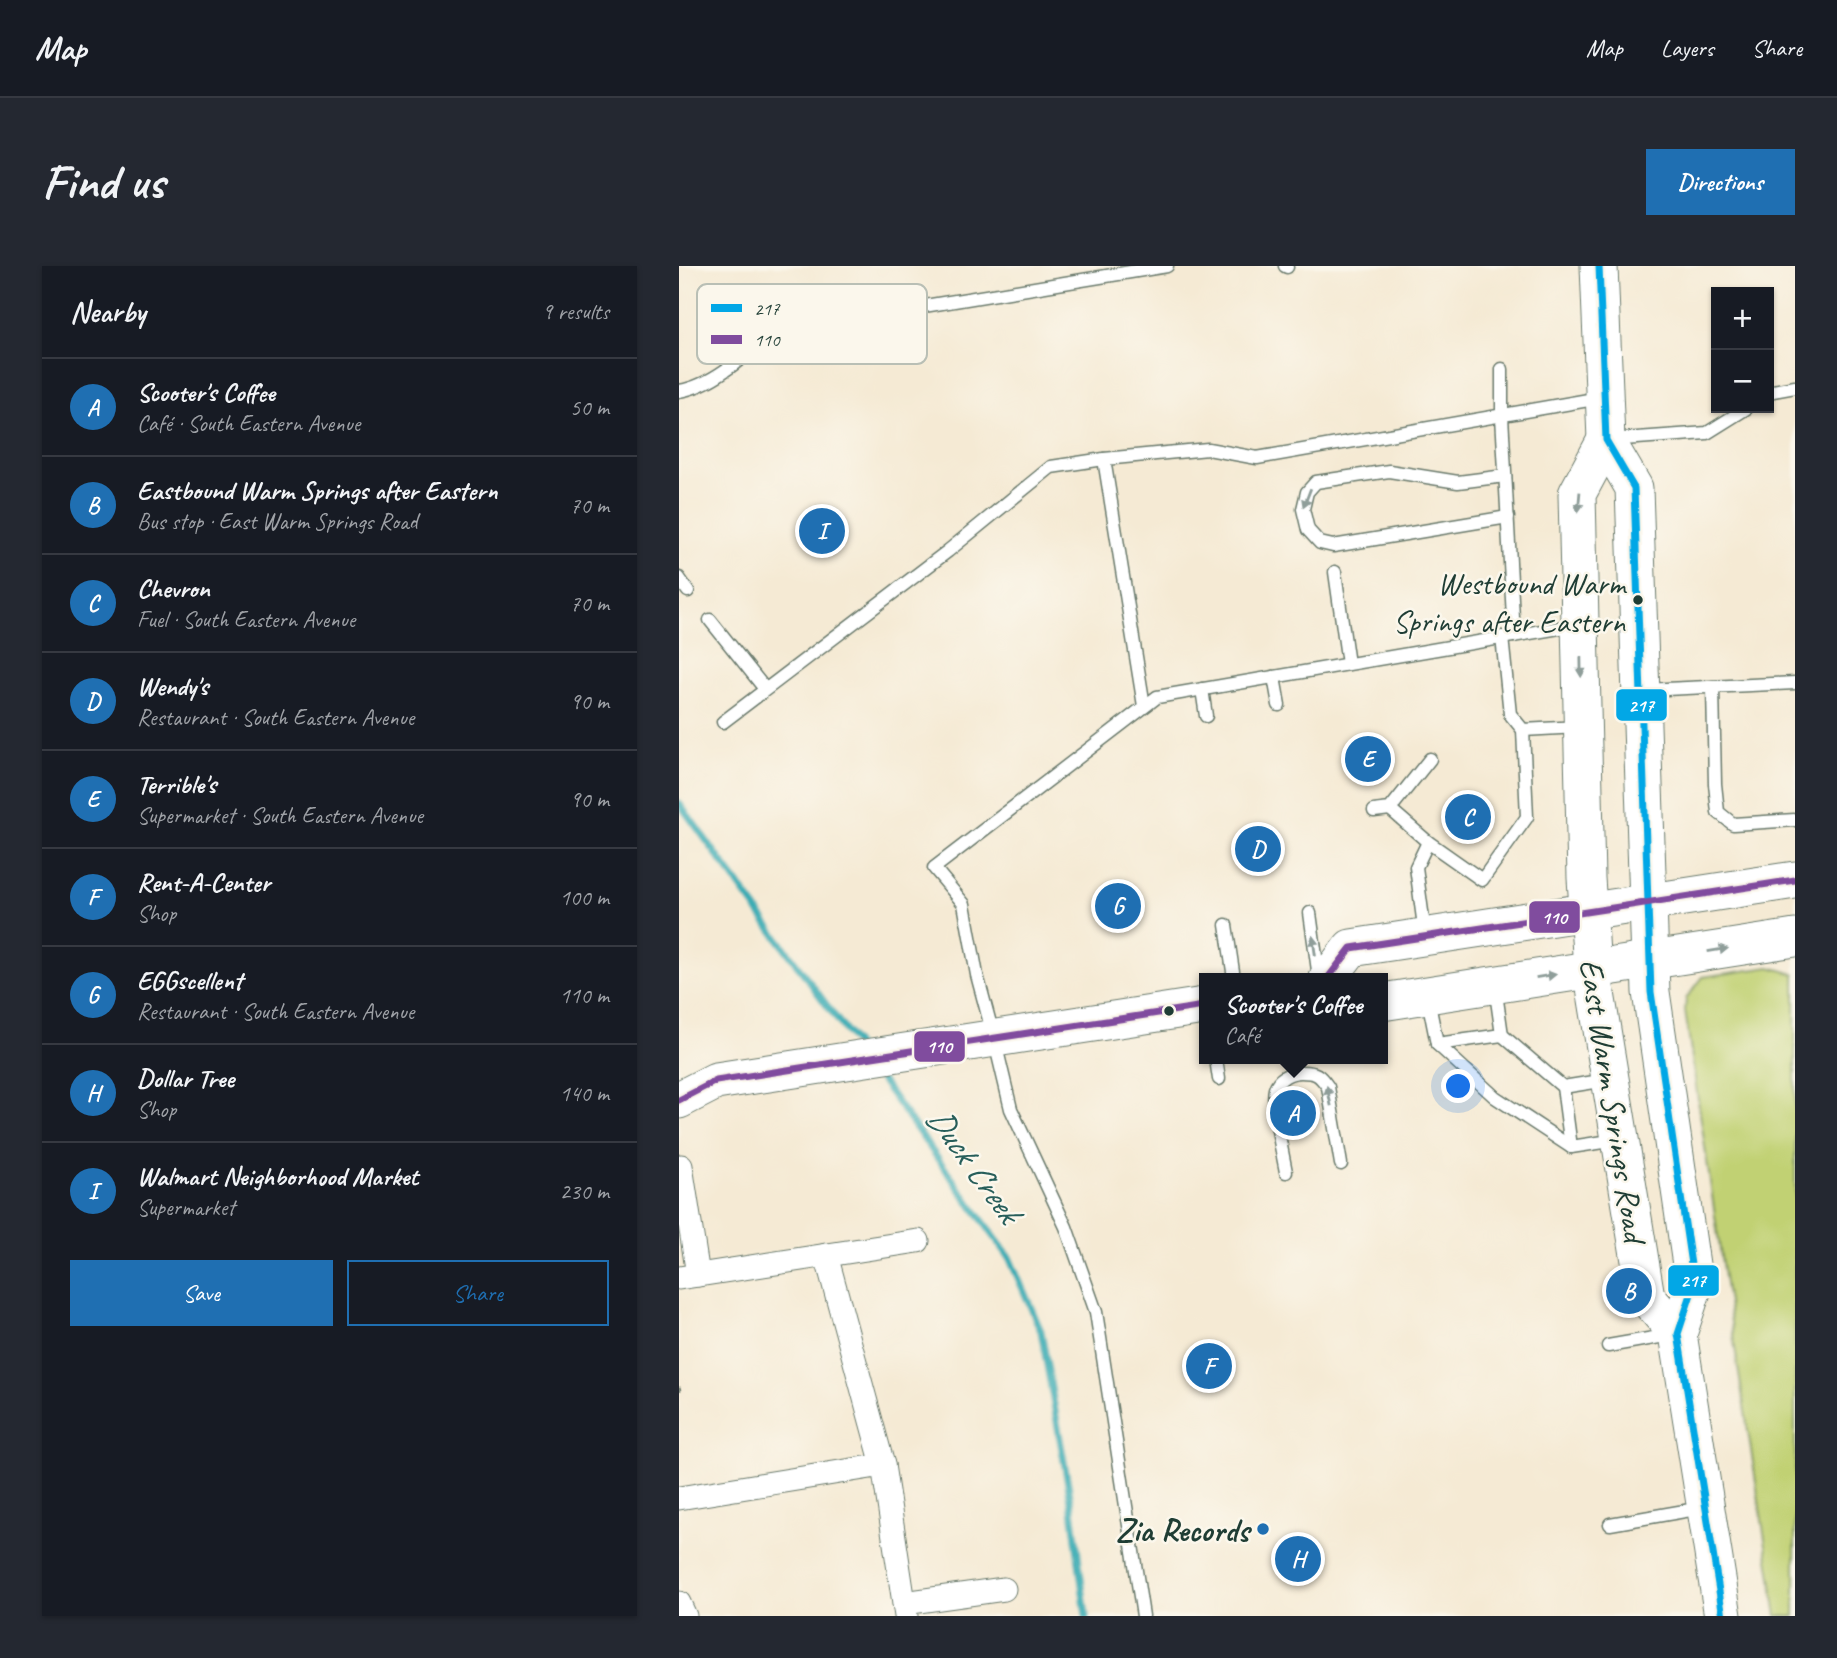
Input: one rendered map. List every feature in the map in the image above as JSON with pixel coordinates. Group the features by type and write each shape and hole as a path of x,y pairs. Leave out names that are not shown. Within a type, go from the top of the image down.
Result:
{"main road":[{"name":"East Warm Springs Road","path":"1599,266 1605,440 1577,494 1587,912 1592,969 1646,1297 1678,1334"},
{"name":"East Warm Springs Road","path":"1605,440 1633,488 1651,992 1694,1285 1678,1334 1723,1616"},
{"path":"1332,973 1351,948 1795,880"},
{"path":"1388,1001 1795,938"},
{"path":"679,1100 716,1081 1199,1007"},
{"path":"679,1073 716,1081"}],"street":[{"path":"681,1166 688,1276 918,1241"},
{"path":"826,1255 883,1465 905,1609 1004,1589"},
{"path":"679,1497 883,1465"},
{"path":"679,1603 685,1616"}],"lane":[{"path":"927,306 1167,266"},
{"path":"679,391 691,389 734,364"},
{"path":"1390,809 1428,842 1482,880 1527,817 1523,730 1510,714 1508,517 1502,369"},
{"path":"1774,391 1795,387"},
{"path":"723,722 948,551 1051,467 1207,449 1257,458 1604,397"},
{"path":"1605,440 1707,433 1739,413"},
{"path":"1104,459 1144,706"},
{"path":"1505,476 1458,482 1389,471 1315,482 1307,492 1303,509 1308,530 1319,542 1333,546 1508,517"},
{"path":"1335,572 1348,664"},
{"path":"679,578 688,591"},
{"path":"711,621 765,689"},
{"path":"1143,1616 1096,1312 1066,1227 1011,1109 977,975 964,904 934,867 1157,696 1580,625"},
{"path":"1273,677 1279,705"},
{"path":"1641,690 1795,683"},
{"path":"1713,687 1718,812 1733,824 1795,820"},
{"path":"1202,689 1206,716"},
{"path":"1523,730 1583,727"},
{"path":"1374,811 1390,809 1430,759"},
{"path":"1425,937 1416,867 1428,842"},
{"path":"1310,913 1318,973"},
{"path":"1226,925 1233,973"},
{"path":"1495,984 1502,1035 1563,1087 1571,1147"},
{"path":"1427,995 1437,1044 1495,1097 1571,1147 1620,1140"},
{"path":"1437,1044 1502,1035"},
{"path":"1217,1064 1219,1079"},
{"path":"1286,1172 1274,1101 1275,1088 1282,1078 1294,1072 1312,1072 1322,1077 1328,1087 1341,1164"},
{"path":"1563,1087 1611,1079"},
{"path":"1608,1346 1678,1334"},
{"path":"1610,1524 1706,1508"}],"green space":[{"path":"1770,967 1795,974 1795,1616 1777,1616 1685,1011 1686,999 1703,977"}],"waterway":[{"name":"Duck Creek","path":"679,803 858,1048"},
{"name":"Duck Creek","path":"873,1069 1009,1257 1041,1331 1071,1501 1086,1616"}],"transit line":[{"name":"217","path":"1599,266 1606,440 1634,488 1651,992 1694,1285 1678,1334 1723,1616"},
{"name":"110","path":"1332,973 1351,948 1795,880"},
{"name":"110","path":"679,1100 716,1081 1199,1007"}],"place":[{"name":"Walmart Neighborhood Market","path":"822,531"},
{"name":"Westbound Warm Springs after Eastern","path":"1638,600"},
{"name":"Terrible's","path":"1368,759"},
{"name":"Chevron","path":"1468,817"},
{"name":"Wendy's","path":"1258,849"},
{"name":"EGGscellent","path":"1118,906"},
{"name":"Scooter's Coffee","path":"1293,1113"},
{"name":"Eastbound Warm Springs after Eastern","path":"1629,1291"},
{"name":"Rent-A-Center","path":"1209,1366"},
{"name":"Zia Records","path":"1263,1529"},
{"name":"Dollar Tree","path":"1298,1559"}]}
